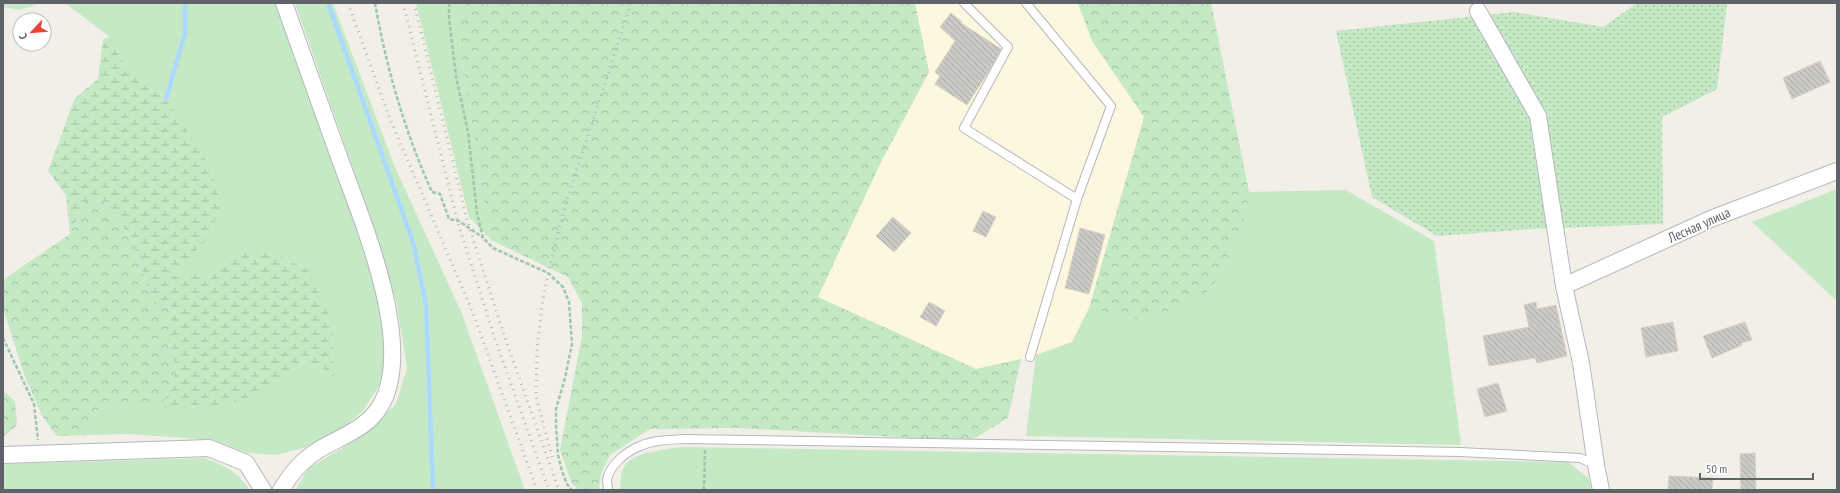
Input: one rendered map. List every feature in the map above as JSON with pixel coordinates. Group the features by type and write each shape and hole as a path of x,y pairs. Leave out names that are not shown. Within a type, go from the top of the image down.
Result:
{"street":[{"path":"281,490 294,469 319,450 368,422 382,404 392,377 392,349 387,307 376,262 284,3"},
{"path":"1478,11 1538,116 1564,286 1581,363 1601,490"},
{"name":"Лесная улица","path":"1564,286 1713,218 1837,171"},
{"path":"3,455 209,448 246,463 263,490"}],"lane":[{"path":"964,3 1008,48 964,128 1077,199"},
{"path":"1026,3 1111,106 1077,199 1030,357"},
{"path":"608,490 607,480 614,465 639,446 658,441 706,439 1460,452 1580,458 1596,465"}],"path":[{"path":"374,3 378,25 412,144 432,192 440,194 450,218 459,221 483,238 493,248 548,273 559,282 567,294 570,310 572,344 566,378 556,409 556,425 558,455 567,484 572,490"},
{"path":"450,3 449,18 456,76 468,132 477,213 483,238"},
{"path":"3,338 34,404 40,454"},
{"path":"704,490 706,439"}],"shaded area":[{"path":"915,3 1078,3 1092,41 1144,117 1089,308 1072,342 1030,357 976,369 817,297 881,162 929,72"}],"green space":[{"path":"3,3 42,3 19,10 3,7"},
{"path":"61,3 277,3 351,207 375,282 386,332 386,358 379,386 363,411 345,426 314,445 276,455 247,453 213,440 128,434 90,435 89,413 110,406 191,408 219,404 289,373 306,361 324,369 309,271 277,254 256,250 231,258 204,277 167,280 166,99 143,84 125,65 110,37 68,5"},
{"path":"295,3 333,3 394,165 462,314 525,490 295,490 309,468 361,437 396,404 407,368 397,305 357,180"},
{"path":"416,3 463,3 459,42 491,240 469,217"},
{"path":"463,3 915,3 929,72 881,162 818,297 976,369 1021,359 1008,418 970,441 738,428 650,429 610,455 601,474 599,490 579,490 572,484 560,450 582,336 582,303 568,277 491,240 459,42"},
{"path":"1078,3 1211,3 1249,192 1247,212 1222,271 1210,290 1179,309 1137,319 1089,308 1144,117 1092,41"},
{"path":"1637,3 1727,3 1717,89 1662,117 1663,224 1532,229 1437,236 1372,197 1336,31 1514,12 1603,27"},
{"path":"110,37 125,65 143,84 166,99 210,166 221,202 210,236 167,279 195,270 204,277 231,258 256,250 277,254 309,271 332,321 334,376 325,377 324,369 305,361 270,387 257,394 233,402 183,408 158,408 174,384 175,363 165,334 175,319 167,303 153,305 132,239 104,200 84,201 70,234 66,195 48,171 75,98 98,79 103,39"},
{"path":"1837,189 1837,301 1752,222"},
{"path":"1346,190 1434,241 1461,445 1026,436 1036,355 1072,342 1089,308 1137,319 1210,290 1222,271 1247,212 1249,192"},
{"path":"104,200 132,239 153,305 167,303 176,319 165,334 175,363 174,384 158,408 110,406 89,413 90,435 57,436 42,416 24,374 3,308 3,280 70,234 84,201"},
{"path":"3,391 15,401 17,425 3,437"},
{"path":"681,447 1568,462 1588,478 1593,490 620,490 622,471 625,465 631,460 647,453"},
{"path":"204,458 230,470 240,478 250,490 3,490 3,464"}],"building":[{"path":"951,13 962,22 961,23 1001,49 967,105 935,84 940,76 935,72 955,41 940,27"},
{"path":"1820,61 1830,82 1792,99 1783,78"},
{"path":"983,211 996,217 986,237 973,231"},
{"path":"893,217 911,233 894,252 876,236"},
{"path":"1080,228 1105,235 1089,294 1065,288"},
{"path":"929,302 945,311 936,326 920,317"},
{"path":"1536,302 1537,309 1556,305 1567,356 1537,363 1535,358 1489,366 1483,336 1529,327 1524,305"},
{"path":"1673,322 1678,351 1646,357 1641,328"},
{"path":"1745,322 1752,340 1741,343 1742,345 1712,358 1703,336"},
{"path":"1498,383 1507,411 1485,417 1477,389"},
{"path":"1755,453 1756,490 1741,490 1740,454"},
{"path":"1669,476 1713,478 1712,490 1668,490"}],"waterway":[{"path":"166,99 185,33 185,3"},
{"path":"328,3 413,242 426,304 433,490"}],"railway":[{"path":"348,3 390,119 473,313 537,490"},
{"path":"403,3 458,223 495,339 549,490"},
{"path":"414,3 467,220 504,335 559,490"},
{"path":"552,457 536,396 537,349 542,305 548,273 566,203 631,3"}]}
